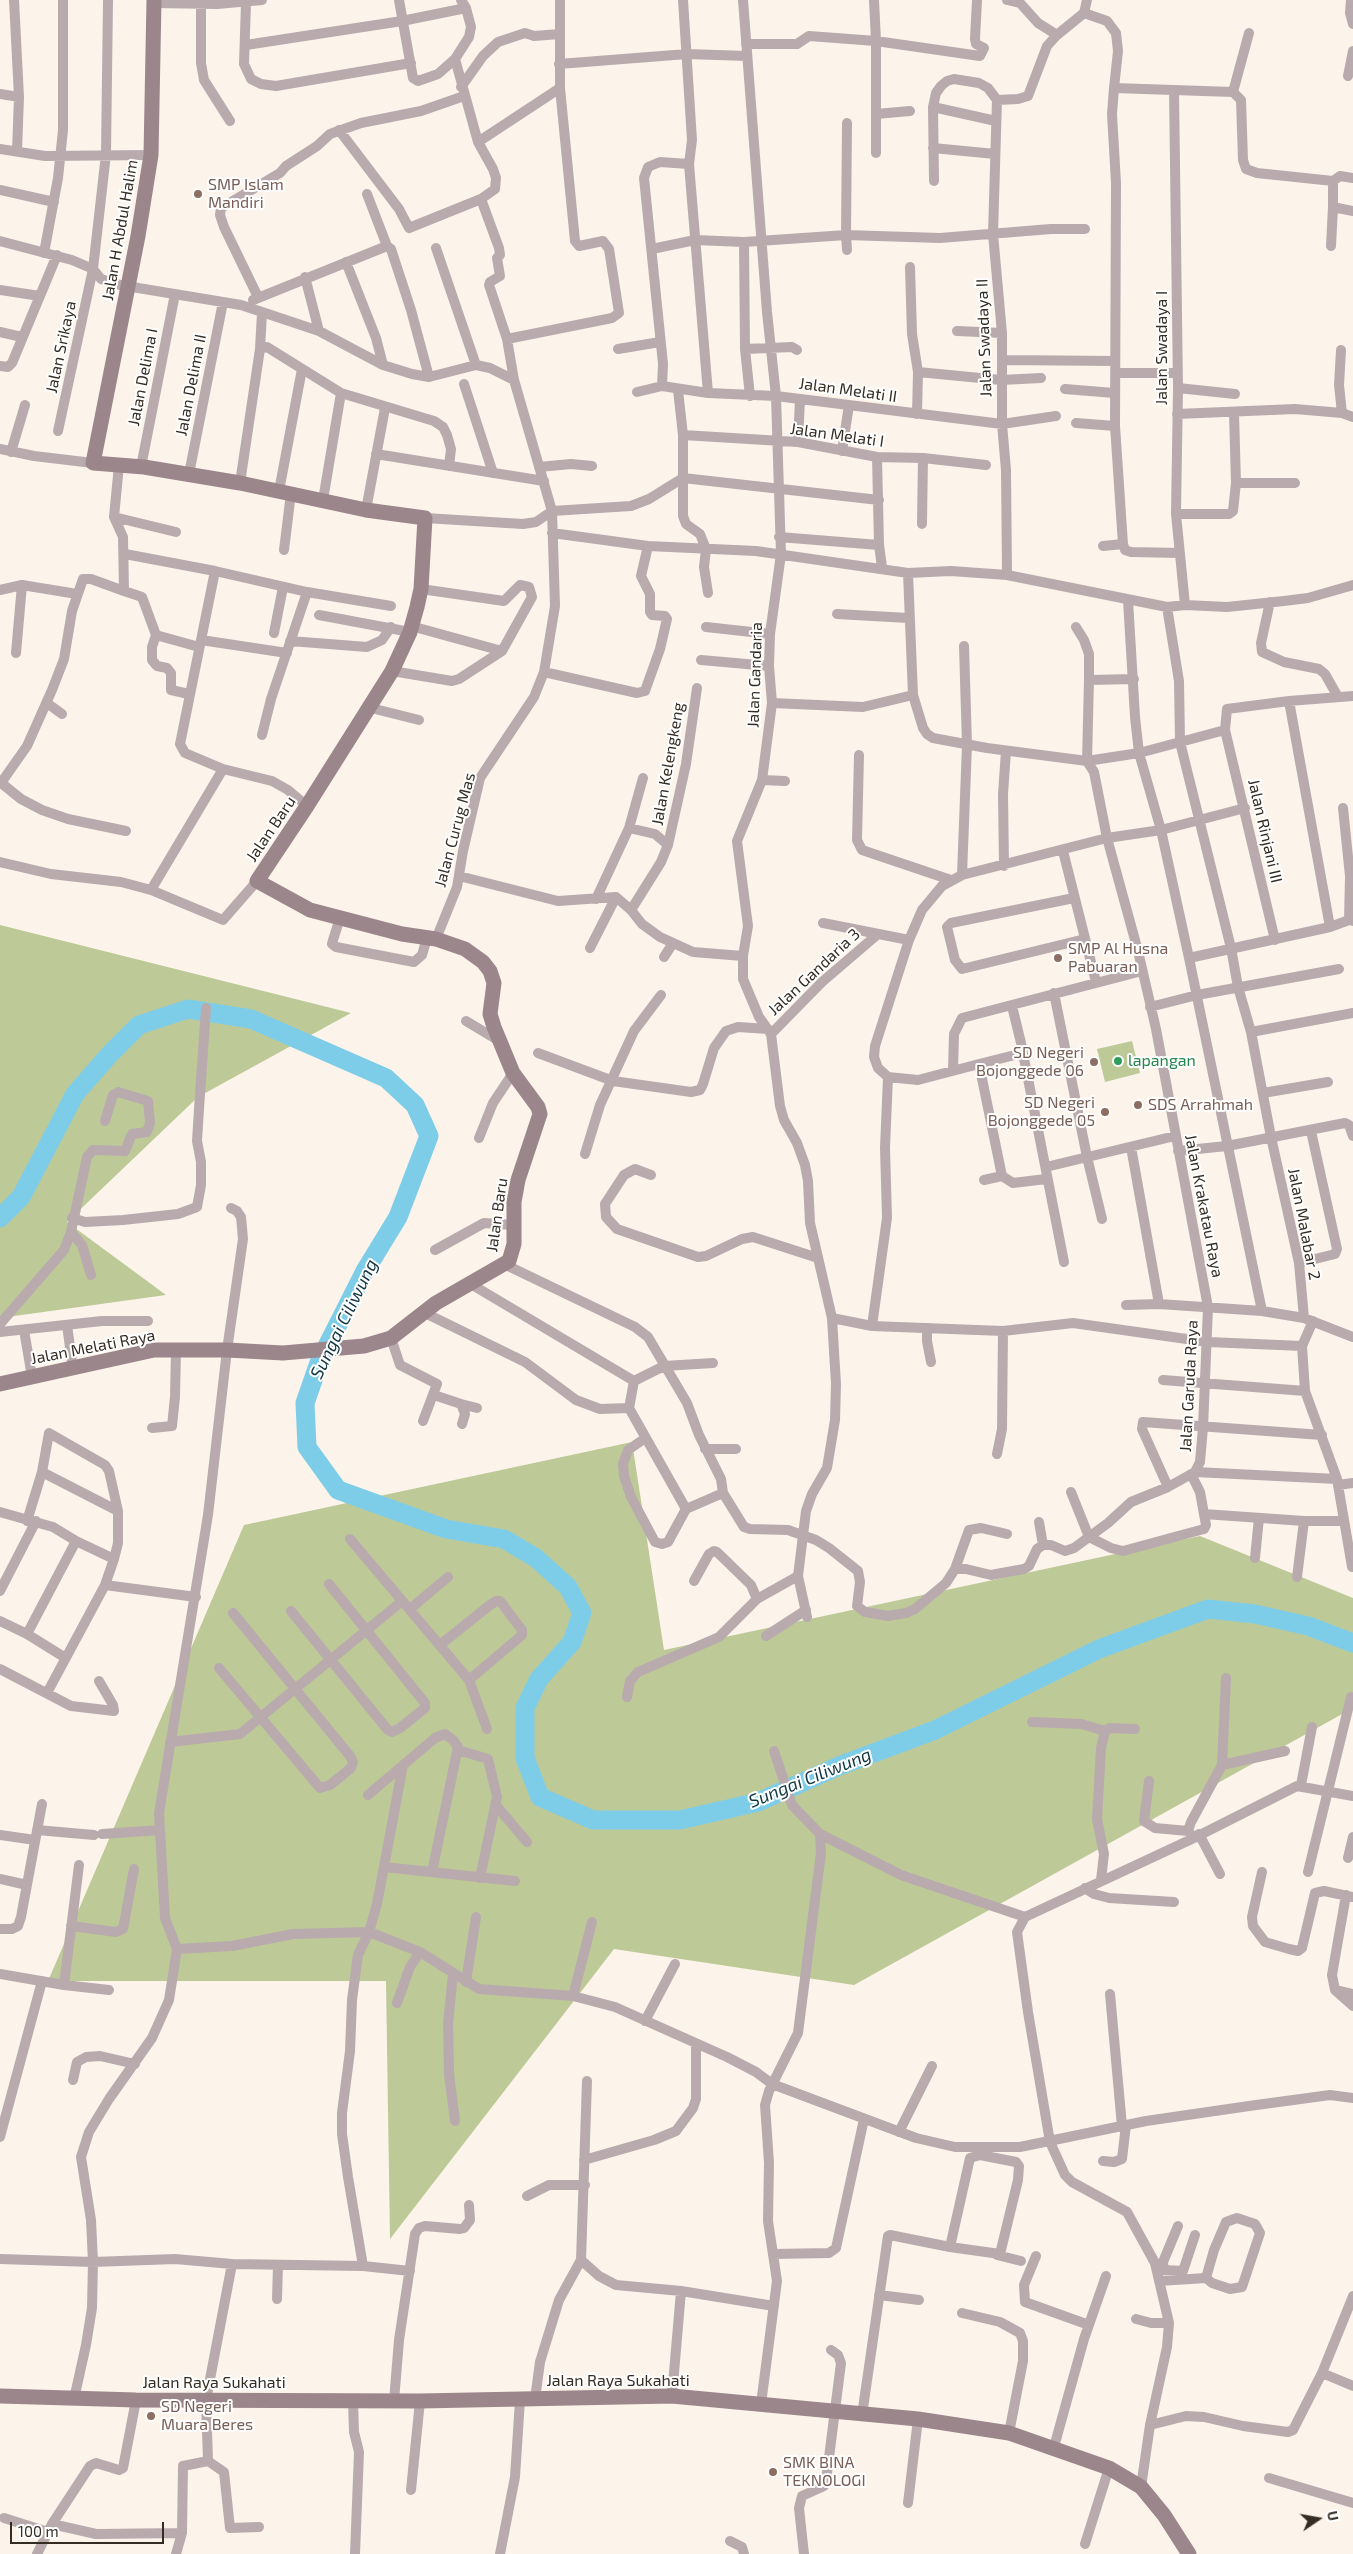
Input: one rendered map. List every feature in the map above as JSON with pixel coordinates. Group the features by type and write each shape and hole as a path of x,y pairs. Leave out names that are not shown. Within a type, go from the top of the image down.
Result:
{"street":[{"path":"14,0 20,97 17,151"},
{"path":"44,252 54,202 60,156 63,104 63,0"},
{"name":"Jalan Srikaya","path":"58,431 94,269 106,154 108,0"},
{"path":"154,2 201,5 246,3 262,0"},
{"path":"246,45 402,22 463,4 471,32 455,59 434,77 418,81 413,78 402,22 399,0"},
{"path":"507,339 612,318 619,313 609,249 603,241 576,245 560,88 560,0"},
{"path":"684,0 692,140 689,164 708,393"},
{"name":"Jalan Gandaria","path":"743,0 761,240 776,396 780,554 768,666 772,703 762,780 737,840 748,926 743,956 744,979 759,1017 769,1031 780,1106 784,1120 797,1143 805,1165 808,1181 810,1222 832,1318 836,1384 835,1420 827,1468 812,1494 806,1510 802,1534 798,1576 807,1613 766,1636"},
{"path":"874,0 876,153"},
{"path":"746,44 796,44 809,36 876,41 980,56 984,48 976,44 975,39 977,0"},
{"path":"1007,0 1020,3 1038,23 1057,35"},
{"path":"934,181 933,107 936,93 941,86 947,81 954,79 979,83 988,88 997,100 1018,99 1028,96 1047,46 1057,35 1084,13 1087,0"},
{"path":"1351,0 1350,13 1353,24"},
{"name":"Jalan H Abdul Halim","path":"93,463 128,287 151,155 154,2"},
{"path":"246,3 244,64 251,79 261,84 276,86 411,63"},
{"path":"201,5 201,63 204,80 230,121"},
{"path":"1084,13 1108,21 1116,33 1118,51 1114,88 1116,374 1114,393 1123,544 1125,550 1131,552 1180,553"},
{"path":"1233,92 1249,33"},
{"path":"258,297 224,227 221,208 280,173 286,166 317,146 330,134 339,130 421,111 463,91 483,56 498,42 521,34 534,36 560,34"},
{"path":"1348,76 1353,51"},
{"path":"559,64 687,54 747,56"},
{"path":"339,130 399,209 409,228 481,199 495,190 496,178 478,142 455,59"},
{"path":"478,142 560,88"},
{"path":"1114,88 1233,92 1241,100 1243,160 1246,168 1257,173 1333,181 1340,176 1353,178"},
{"name":"Jalan Swadaya I","path":"1174,90 1178,388 1176,514 1184,605"},
{"path":"0,94 20,97"},
{"name":"Jalan Swadaya II","path":"997,100 994,234 1002,333 1001,380 1006,470 1007,575"},
{"path":"933,107 996,121"},
{"path":"876,114 910,112"},
{"path":"847,124 846,235 848,250"},
{"path":"0,148 60,156 151,155"},
{"path":"933,148 995,154"},
{"path":"662,386 652,249 647,224 644,178 648,167 660,162 689,164"},
{"path":"1331,246 1333,181"},
{"path":"0,190 54,202"},
{"path":"367,194 387,246 391,249 411,310 429,376"},
{"name":"Jalan Curug Mas","path":"340,918 332,944 336,946 414,962 422,955 432,939 457,887 480,778 534,697 544,672 555,606 552,512 514,380 507,339 489,285 490,282 500,276 497,258 500,255 481,199"},
{"path":"1333,207 1353,211"},
{"path":"652,249 695,240 744,242 846,235 940,238 1051,229 1085,229"},
{"path":"0,241 57,255 94,269 101,279 128,287 240,305 319,331 383,365 429,376 476,366 490,368 514,380"},
{"path":"744,242 745,349 750,396"},
{"path":"240,305 304,277 387,246"},
{"path":"436,248 476,366"},
{"path":"0,366 10,366 57,255"},
{"path":"346,262 376,338 383,365"},
{"path":"910,268 912,334 918,372 916,414"},
{"path":"304,277 319,331"},
{"path":"0,290 40,296"},
{"name":"Jalan Delima I","path":"142,467 175,294"},
{"name":"Jalan Delima II","path":"189,474 223,302"},
{"path":"240,483 260,349 262,313"},
{"path":"0,332 22,337"},
{"path":"957,332 1002,333"},
{"path":"618,349 660,342"},
{"path":"745,349 792,346 797,350"},
{"path":"260,349 267,347 341,394 434,421 443,427 451,449 449,466"},
{"path":"1341,350 1339,385 1342,413"},
{"path":"1002,360 1115,361"},
{"path":"284,550 285,492 302,369"},
{"path":"918,372 1001,380 1041,378"},
{"path":"1116,374 1177,374"},
{"path":"464,384 493,473"},
{"name":"Jalan Melati II","path":"637,392 662,386 678,390 708,393 776,396 1002,424 1056,416"},
{"path":"1178,388 1235,394"},
{"path":"1065,389 1114,393"},
{"path":"678,390 683,435 683,516 686,524 697,530 706,549 704,567 708,592"},
{"path":"323,500 341,394"},
{"path":"798,442 800,399"},
{"path":"11,452 25,405"},
{"path":"842,450 849,406"},
{"path":"366,510 385,408"},
{"path":"1177,414 1295,409 1342,413 1353,417"},
{"path":"1176,514 1229,514 1233,512 1236,484 1234,413"},
{"path":"1076,423 1115,426"},
{"name":"Jalan Melati I","path":"683,435 798,442 877,457 923,458 986,465"},
{"path":"0,449 93,463 142,467 189,474 366,510 425,518 523,524 536,522 552,512 631,506 649,499 683,478 879,500"},
{"path":"376,454 544,482"},
{"path":"877,457 879,545 882,568"},
{"path":"922,524 923,458"},
{"path":"539,466 570,464 592,466"},
{"path":"119,465 114,517 123,537 125,554 124,590"},
{"path":"1236,484 1295,483"},
{"path":"114,517 176,532"},
{"name":"Jalan Baru","path":"283,1353 364,1346 391,1338 423,1312 469,1283 506,1265 514,1244 513,1225 518,1180 540,1114 538,1107 511,1076 502,1043 490,1014 494,990 490,971 483,962 466,949 432,939 340,918 300,906 257,881 371,708 392,672 411,629 421,590 425,518"},
{"path":"552,533 648,546 780,554 908,573 951,571 1007,575 1167,607 1184,605 1227,607 1308,598 1353,585"},
{"path":"779,537 879,545"},
{"path":"1103,546 1123,544"},
{"path":"544,672 637,693 645,691 660,649 668,619 665,616 652,615 650,612 650,594 641,576 648,546"},
{"path":"125,554 215,571 307,592 391,606"},
{"path":"215,571 180,744 184,754 223,769 272,781 288,790 307,806"},
{"path":"908,573 912,695 927,734 932,738 1006,751 1087,761 1139,753 1225,730 1227,709 1289,701 1353,696"},
{"path":"126,831 68,819 42,810 21,799 0,783 23,752 47,703 64,659 72,611 83,579 91,579 142,597 156,636 152,647 152,660 157,666 167,668 171,673 171,690 189,694"},
{"path":"0,590 22,585 77,594"},
{"path":"16,653 22,585"},
{"path":"392,672 452,681 502,651 521,620 532,597 529,587 520,585 504,601 421,590"},
{"path":"274,634 283,587"},
{"path":"262,735 286,653 307,592"},
{"path":"1128,600 1139,753 1161,830 1262,1311"},
{"path":"1270,602 1261,643 1262,652 1284,662 1319,669 1326,674 1338,697"},
{"name":"Jalan Malabar 2","path":"1167,607 1179,681 1180,742 1231,948 1238,988 1251,1032 1270,1137 1309,1320"},
{"path":"837,614 908,618"},
{"path":"319,615 411,629 502,651"},
{"path":"290,642 367,647 382,640 390,627"},
{"path":"706,627 770,634"},
{"path":"1076,627 1084,640 1089,654 1087,761"},
{"path":"156,636 200,644 286,653"},
{"path":"962,875 967,745 964,646"},
{"path":"701,660 768,666"},
{"path":"1090,680 1134,679"},
{"name":"Jalan Kelengkeng","path":"631,910 661,862 668,845 686,764 697,688"},
{"path":"772,703 863,707 912,695"},
{"path":"1289,701 1330,927"},
{"path":"47,703 62,714"},
{"path":"371,708 419,720"},
{"name":"Jalan Rinjani III","path":"1225,730 1275,940"},
{"path":"1004,866 1003,794 1006,751"},
{"path":"859,756 857,840 862,850 951,880"},
{"name":"Jalan Krakatau Raya","path":"1087,761 1094,772 1107,838 1150,1007 1208,1307"},
{"path":"151,890 223,769"},
{"path":"629,828 643,778"},
{"path":"762,780 785,780"},
{"path":"1023,1052 918,1080 888,1077 878,1068 874,1057 875,1046 909,940 922,910 931,896 951,880 962,875 1063,851 1107,838 1161,830 1245,808"},
{"path":"1189,958 1275,940 1351,921 1351,876 1343,808"},
{"name":"Jalan Kelengkeng","path":"596,898 629,828 655,834 668,845"},
{"path":"1063,851 1096,982"},
{"path":"0,862 51,874 121,882 151,890 223,920 257,881"},
{"path":"459,876 558,901 616,896 642,924 674,943 694,952 743,956"},
{"path":"590,948 616,896"},
{"path":"1074,898 951,923 947,927 955,960 962,969 1084,939"},
{"path":"823,923 909,940"},
{"name":"Jalan Gandaria 3","path":"769,1031 878,934"},
{"path":"664,956 674,943"},
{"path":"1150,1007 1197,995 1339,969"},
{"path":"953,1070 954,1034 958,1023 969,1015 1012,1006 1054,993 1142,971"},
{"path":"1054,993 1087,1157 1102,1219"},
{"path":"585,1154 600,1105 613,1081 634,1031 661,995"},
{"path":"1012,1006 1023,1052 1046,1167 1046,1179 1064,1262"},
{"path":"72,1218 85,1222 123,1220 178,1214 197,1207 201,1162 197,1140 206,1008"},
{"path":"1251,1032 1353,1013"},
{"path":"466,1021 502,1043"},
{"path":"538,1053 613,1081 691,1092 700,1090 714,1048 726,1031 738,1027 769,1031"},
{"path":"979,1064 1002,1176"},
{"path":"479,1138 493,1103 511,1076"},
{"path":"872,1326 887,1218 885,1148 888,1077"},
{"path":"1263,1093 1328,1082"},
{"path":"0,1324 64,1250 71,1232 72,1218 87,1157 93,1150 125,1151 132,1134 149,1130 148,1101 118,1092 112,1095 105,1121"},
{"path":"1178,1151 1227,1146 1345,1124 1349,1126 1353,1136"},
{"path":"1298,1263 1335,1254 1337,1248 1311,1131"},
{"path":"1046,1167 1176,1136"},
{"path":"1131,1147 1159,1304"},
{"path":"651,1175 635,1170 624,1175 606,1204 606,1218 616,1229 698,1257 706,1256 742,1239 752,1237 818,1258"},
{"path":"984,1180 1002,1176 1013,1183 1046,1179"},
{"path":"74,2399 92,2308 93,2262 90,2220 81,2157 90,2132 109,2098 152,2038 169,2000 178,1948 165,1918 160,1830 162,1790 196,1597 208,1515 226,1350 243,1224 237,1210 231,1208"},
{"path":"435,1250 484,1223 513,1225"},
{"path":"71,1232 82,1245 91,1275"},
{"path":"506,1265 635,1327 653,1344 687,1403 705,1449 721,1479 723,1493 744,1527 750,1529 788,1530 802,1534 816,1540 854,1565 860,1576 857,1606 860,1610 872,1614 897,1615 915,1609 946,1583 955,1569 969,1530 981,1528 1007,1534"},
{"path":"469,1283 634,1381"},
{"path":"1126,1305 1159,1304 1262,1311 1309,1320 1353,1337"},
{"name":"Jalan Garuda Raya","path":"1043,1545 1065,1551 1108,1523 1131,1502 1168,1487 1193,1473 1200,1462 1208,1342 1208,1307"},
{"path":"423,1312 526,1362 576,1400 600,1408 629,1408"},
{"path":"832,1318 872,1326 1003,1331 1073,1323 1208,1342 1302,1346"},
{"path":"1309,1320 1302,1346 1305,1391 1337,1482 1352,1567"},
{"path":"0,1332 102,1321 148,1321"},
{"path":"67,1325 73,1369"},
{"path":"927,1328 927,1341 931,1362"},
{"path":"24,1330 32,1377"},
{"path":"997,1454 1002,1428 1003,1331"},
{"path":"391,1338 400,1365 436,1383 434,1395 423,1421"},
{"path":"152,1428 169,1428 174,1421 176,1350"},
{"name":"Jalan Melati Raya","path":"0,1384 146,1352 226,1350 283,1353"},
{"path":"634,1381 664,1366 713,1363"},
{"path":"1163,1380 1305,1391"},
{"path":"634,1381 629,1408 644,1438 686,1509"},
{"path":"434,1395 477,1408"},
{"path":"461,1404 465,1414 462,1424"},
{"path":"1168,1487 1142,1429 1143,1422 1322,1436"},
{"path":"0,1590 32,1521 49,1433 105,1464 109,1471 118,1511 118,1543 105,1585 64,1657 47,1693"},
{"path":"644,1438 628,1450 623,1464 624,1476 631,1498 655,1542 662,1544 668,1542 686,1509 723,1493"},
{"path":"705,1449 736,1449"},
{"path":"42,1472 118,1511"},
{"path":"1071,1492 1089,1537 1123,1552 1204,1529 1206,1525 1200,1492 1193,1473 1353,1483"},
{"path":"0,1512 53,1527 76,1541 114,1559"},
{"path":"1204,1514 1304,1521 1344,1521"},
{"path":"1255,1558 1259,1518"},
{"path":"1298,1577 1304,1521"},
{"path":"955,1569 966,1569 992,1575 1017,1571 1029,1566 1037,1549 1043,1545 1039,1522"},
{"path":"350,1539 401,1602 410,1609 469,1680 487,1729"},
{"path":"27,1634 76,1541"},
{"path":"694,1581 709,1554 714,1551 751,1584 757,1599"},
{"path":"627,1697 630,1681 638,1672 718,1637 757,1599 798,1576"},
{"path":"410,1609 448,1577"},
{"path":"291,1611 387,1729 392,1732 400,1728 425,1708 421,1696 329,1584"},
{"path":"105,1585 196,1597"},
{"path":"440,1645 490,1605 500,1601 522,1630 522,1634 469,1680"},
{"path":"170,1742 240,1734 262,1718 401,1602"},
{"path":"219,1668 320,1788 324,1788 337,1780 351,1768 353,1762 350,1756 232,1612"},
{"path":"0,1621 27,1634 64,1657"},
{"path":"0,1669 71,1706 114,1711 114,1705 99,1682"},
{"path":"1194,1834 1222,1765 1226,1678"},
{"path":"1308,1872 1352,1697"},
{"path":"1032,1722 1080,1724 1105,1731 1110,1728 1135,1729"},
{"path":"1301,1785 1312,1727"},
{"path":"1101,1880 1104,1854 1097,1819 1101,1748 1105,1731"},
{"path":"368,1795 442,1734 447,1735 453,1740 458,1750 432,1872"},
{"path":"458,1750 488,1759 497,1797 480,1878"},
{"path":"774,1751 792,1805 820,1834 901,1874 1025,1917"},
{"path":"1222,1765 1284,1751"},
{"path":"363,2266 342,2134 342,2113 358,1955 369,1932 384,1867 403,1765"},
{"path":"1149,1781 1144,1821 1155,1828 1194,1834 1220,1874"},
{"path":"1142,2487 1150,2425 1167,2347 1169,2324 1160,2275 1143,2238 1127,2212 1072,2182 1065,2175 1050,2142 1018,1936 1020,1924 1025,1917 1194,1834 1301,1785 1353,1796"},
{"path":"0,1929 12,1929 18,1926 42,1804"},
{"path":"495,1804 527,1842"},
{"path":"0,1835 98,1834 160,1830"},
{"path":"761,2404 777,2281 768,2221 769,2163 765,2106 772,2084 798,2033 821,1853 820,1834"},
{"path":"1348,1858 1353,1837"},
{"path":"64,1985 79,1865"},
{"path":"384,1867 515,1881"},
{"path":"71,1926 116,1932 123,1929 134,1869"},
{"path":"1262,1872 1252,1917 1253,1926 1265,1942 1289,1949 1298,1951 1302,1948 1315,1893 1324,1891 1350,1896 1332,1975 1335,1990 1341,1998 1353,2006"},
{"path":"0,1879 27,1885"},
{"path":"1085,1888 1094,1894 1109,1898 1174,1902"},
{"path":"466,1982 476,1917"},
{"path":"574,1996 592,1922"},
{"path":"178,1948 232,1946 302,1933 369,1932 420,1952 479,1989 574,1996 615,2007 756,2072 772,2084 899,2132 955,2147 1020,2147 1124,2126 1330,2095 1353,2098"},
{"path":"397,2003 410,1967 420,1952"},
{"path":"644,2021 675,1964"},
{"path":"0,1974 64,1985 109,1990"},
{"path":"453,1974 448,2024 449,2074 455,2121"},
{"path":"0,2135 42,1981"},
{"path":"1335,1990 1353,1994"},
{"path":"1103,2161 1114,2162 1122,2159 1124,2126 1110,1994"},
{"path":"584,2160 654,2140 676,2131 693,2108 696,2099 696,2044"},
{"path":"73,2080 77,2062 86,2057 100,2056 135,2064"},
{"path":"899,2132 932,2066"},
{"path":"500,2554 528,2399 559,2300 581,2260 587,2081"},
{"path":"773,2254 829,2253 836,2248 864,2119"},
{"path":"950,2247 967,2165 970,2158 980,2154 1016,2162 1019,2166 1002,2252 997,2255"},
{"path":"527,2196 549,2184 585,2185"},
{"path":"394,2401 399,2340 415,2234 418,2228 425,2226 460,2230 464,2228 470,2220 469,2205"},
{"path":"1160,2275 1206,2278 1212,2283 1230,2288 1242,2286 1260,2233 1255,2224 1237,2218 1226,2222 1214,2250 1206,2278"},
{"path":"1160,2275 1163,2262 1178,2226"},
{"path":"862,2415 888,2235 1021,2261"},
{"path":"1160,2275 1183,2271 1195,2235"},
{"path":"1036,2256 1024,2285 1025,2302 1089,2325"},
{"path":"0,2259 93,2262 175,2258 232,2264 363,2266 410,2271"},
{"path":"581,2260 599,2276 616,2285 681,2291 774,2306"},
{"path":"208,2461 206,2400 232,2264"},
{"path":"277,2299 278,2265"},
{"path":"1054,2447 1089,2325 1106,2276"},
{"path":"672,2396 681,2291"},
{"path":"879,2294 919,2300"},
{"path":"1150,2425 1186,2416 1204,2417 1243,2426 1288,2432 1296,2426 1322,2373 1353,2296"},
{"path":"962,2313 1000,2322 1020,2333 1023,2341 1023,2361 1009,2432"},
{"path":"1136,2319 1151,2323 1169,2324"},
{"path":"804,2554 802,2496 824,2486 826,2481 841,2363 838,2355 830,2350"},
{"path":"1322,2373 1353,2386"},
{"name":"Jalan Raya Sukahati","path":"0,2396 136,2400 394,2401 672,2396 918,2419 1009,2432 1109,2468 1142,2487 1164,2515 1189,2554"},
{"path":"38,2554 50,2528 91,2465 96,2463 120,2470 123,2468 136,2400"},
{"path":"354,2400 354,2432 359,2452 355,2554"},
{"path":"411,2490 420,2401"},
{"path":"908,2503 918,2419"},
{"path":"176,2554 182,2533 183,2466 208,2461 224,2472 230,2528 259,2527"},
{"path":"1085,2544 1109,2468"},
{"path":"1269,2478 1353,2502"},
{"path":"4,2518 50,2528 96,2534 182,2533"},
{"path":"730,2541 742,2547 744,2554"}],"green space":[{"path":"0,925 351,1013 198,1097 67,1222 166,1295 0,1318"},
{"name":"lapangan","path":"1132,1041 1140,1073 1105,1082 1097,1049"},
{"path":"632,1442 664,1650 1200,1536 1353,1598 1353,1708 854,1985 614,1949 390,2239 386,1981 48,1981 244,1525"}],"waterway":[{"name":"Sungai Ciliwung","path":"0,1218 21,1197 75,1094 109,1055 139,1025 188,1009 251,1019 386,1078 415,1105 429,1136 398,1217 365,1271 320,1360 305,1403 307,1447 338,1490 446,1529 504,1539 536,1558 568,1587 582,1613 572,1642 539,1679 525,1708 525,1758 540,1797 593,1820 680,1820 758,1802 839,1766 935,1730 1099,1649 1208,1609 1255,1614 1308,1626 1353,1643"}],"place":[{"name":"SMP Islam Mandiri","path":"198,194"},
{"name":"SMP Al Husna Pabuaran","path":"1058,958"},
{"name":"lapangan","path":"1118,1061"},
{"name":"SD Negeri Bojonggede 06","path":"1094,1062"},
{"name":"SDS Arrahmah","path":"1138,1105"},
{"name":"SD Negeri Bojonggede 05","path":"1105,1112"},
{"name":"SD Negeri Muara Beres","path":"151,2416"},
{"name":"SMK BINA TEKNOLOGI","path":"773,2472"}]}
